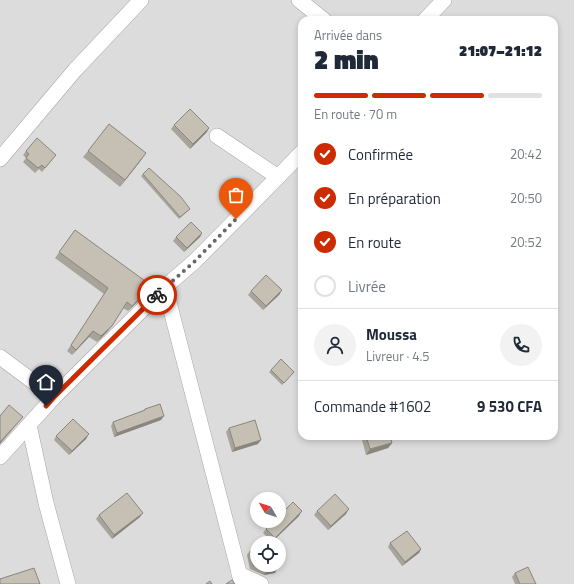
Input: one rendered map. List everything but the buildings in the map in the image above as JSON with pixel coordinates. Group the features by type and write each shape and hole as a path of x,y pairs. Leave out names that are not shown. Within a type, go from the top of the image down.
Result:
{"street":[{"path":"0,159 75,70 141,0"},
{"path":"299,0 319,16"},
{"path":"429,16 444,0"},
{"path":"217,136 278,178"},
{"path":"0,457 54,397 165,287 195,261 298,156"},
{"path":"165,287 241,579 261,584"},
{"path":"0,357 54,397"},
{"path":"29,425 46,503 68,584"}],"shaded area":[{"path":"0,0 574,0 574,584 0,584"}],"way so far":[{"path":"157,295 195,261 236,219"}],"route":[{"path":"46,406 157,295"}]}
